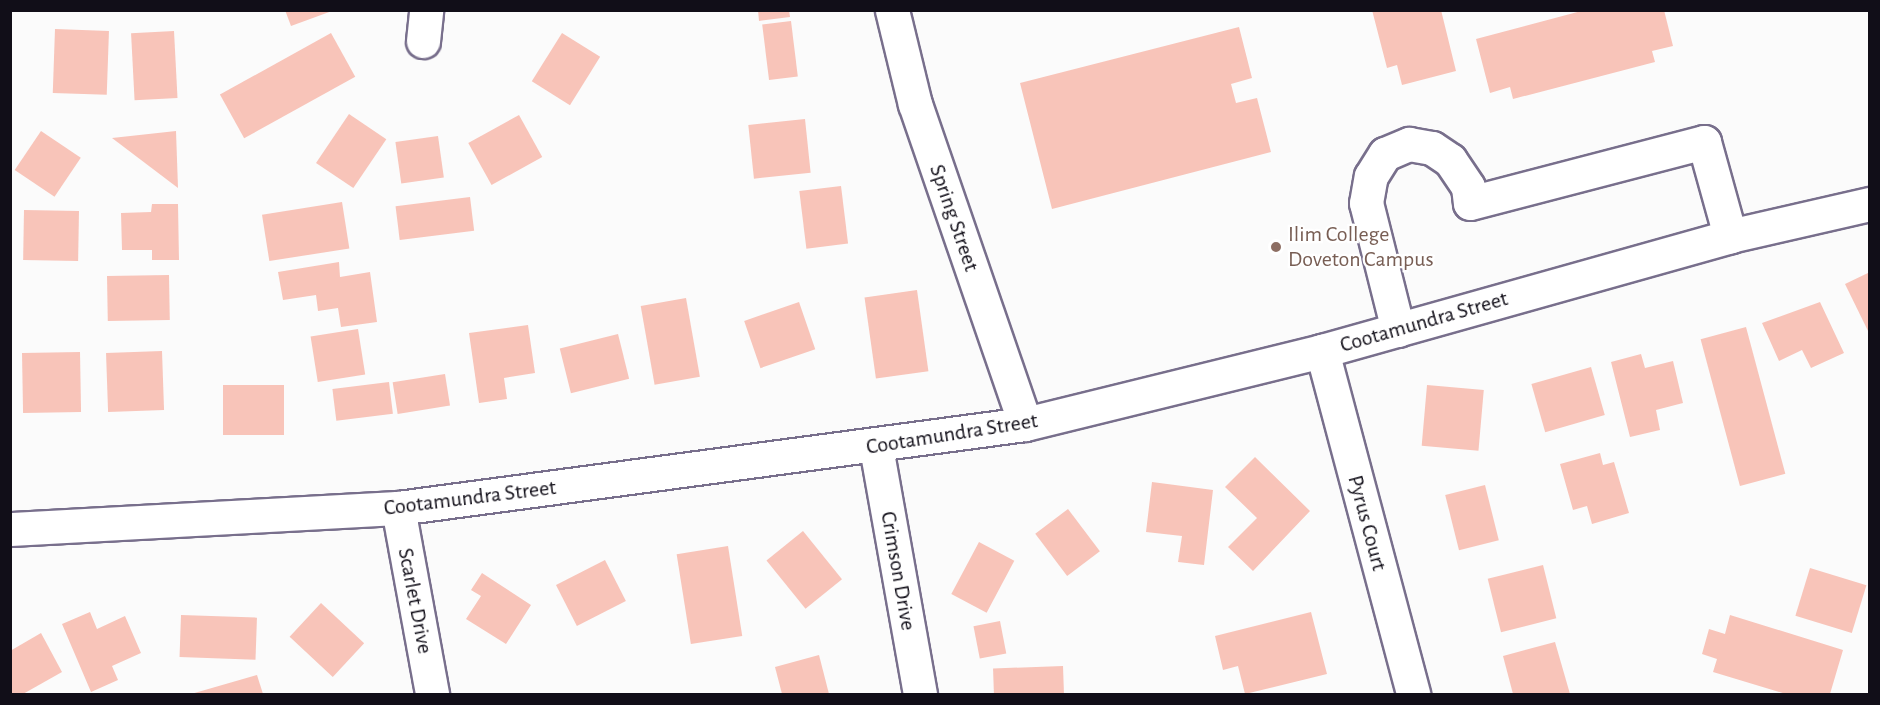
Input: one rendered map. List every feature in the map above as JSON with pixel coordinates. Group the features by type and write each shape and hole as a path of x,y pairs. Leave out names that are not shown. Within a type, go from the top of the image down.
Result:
{"street":[{"name":"Spring Street","path":"892,10 915,104 1025,424"},
{"path":"1398,330 1366,203 1371,176 1385,154 1409,144 1432,148 1450,160 1468,187 1470,203 1704,142 1730,236"},
{"name":"Cootamundra Street","path":"10,529 398,508 876,447 1025,424 1322,351 1730,236 1869,204"},
{"name":"Pyrus Court","path":"1322,351 1413,694"},
{"name":"Crimson Drive","path":"876,447 920,694"},
{"name":"Scarlet Drive","path":"398,508 432,694"}],"building":[{"path":"285,10 332,10 332,11 291,26"},
{"path":"758,10 789,10 790,17 759,21"},
{"path":"1372,10 1441,10 1456,71 1402,85 1397,65 1387,68"},
{"path":"1585,10 1664,10 1673,46 1652,51 1655,62 1513,99 1510,87 1490,93 1476,39"},
{"path":"791,21 798,77 769,80 762,25"},
{"path":"1239,27 1252,78 1231,84 1236,103 1257,98 1271,152 1052,209 1020,83"},
{"path":"55,29 109,31 107,95 53,93"},
{"path":"174,31 178,98 135,100 131,33"},
{"path":"331,33 355,77 244,138 220,95"},
{"path":"562,33 600,57 570,105 532,81"},
{"path":"349,114 386,139 353,188 316,163"},
{"path":"519,115 542,157 492,185 468,143"},
{"path":"805,119 811,173 754,179 748,125"},
{"path":"41,131 81,158 55,197 15,170"},
{"path":"176,131 178,188 112,138"},
{"path":"438,136 444,178 401,184 395,142"},
{"path":"841,186 848,244 806,249 799,191"},
{"path":"470,197 474,231 400,240 396,206"},
{"path":"342,202 349,248 269,261 262,215"},
{"path":"152,204 178,204 179,260 152,260 152,250 122,250 121,213 151,212"},
{"path":"24,210 79,211 78,261 23,260"},
{"path":"339,262 340,277 370,272 377,322 341,327 338,308 318,311 316,295 283,300 278,272"},
{"path":"1870,272 1870,335 1845,284"},
{"path":"169,275 170,320 108,321 107,276"},
{"path":"917,290 928,371 876,379 865,297"},
{"path":"686,298 700,377 655,385 641,306"},
{"path":"799,302 815,349 760,368 744,321"},
{"path":"1820,302 1844,353 1811,368 1802,350 1779,361 1762,323"},
{"path":"528,325 535,373 504,378 507,399 479,403 469,333"},
{"path":"1746,327 1785,474 1740,486 1701,339"},
{"path":"358,329 365,374 318,382 311,337"},
{"path":"618,334 629,379 571,393 560,349"},
{"path":"162,351 164,410 108,412 106,353"},
{"path":"80,352 81,412 23,413 22,353"},
{"path":"1641,354 1645,368 1673,361 1683,403 1656,410 1660,430 1630,437 1611,362"},
{"path":"1591,367 1605,415 1545,432 1531,384"},
{"path":"445,374 450,406 398,414 393,382"},
{"path":"389,382 393,414 336,421 332,389"},
{"path":"223,385 284,385 284,435 223,435"},
{"path":"1427,385 1484,390 1478,451 1422,446"},
{"path":"1600,453 1603,465 1614,462 1629,513 1592,524 1587,506 1573,510 1560,464"},
{"path":"1255,457 1310,511 1253,571 1228,547 1257,518 1225,487"},
{"path":"1152,482 1213,490 1204,565 1178,562 1182,536 1146,532"},
{"path":"1485,485 1499,540 1459,550 1445,495"},
{"path":"1068,509 1100,551 1067,576 1035,534"},
{"path":"803,531 842,579 805,609 766,561"},
{"path":"979,542 1014,561 987,613 951,594"},
{"path":"728,546 742,636 691,644 677,554"},
{"path":"605,560 626,601 577,626 556,585"},
{"path":"1543,565 1556,618 1501,632 1488,579"},
{"path":"1810,568 1866,585 1852,633 1795,616"},
{"path":"482,573 531,605 506,644 466,619 481,596 471,590"},
{"path":"321,603 364,643 333,677 290,637"},
{"path":"90,612 97,629 125,616 141,653 112,666 118,680 91,692 62,624"},
{"path":"1311,612 1327,674 1245,694 1238,666 1223,670 1215,636"},
{"path":"181,615 257,618 255,660 180,657"},
{"path":"1730,615 1843,650 1830,694 1786,694 1713,672 1717,659 1702,654 1709,629 1725,634"},
{"path":"1000,621 1006,653 980,659 973,626"},
{"path":"41,633 62,672 23,694 10,694 10,651"},
{"path":"1555,642 1570,694 1513,694 1503,656"},
{"path":"819,655 829,694 782,694 775,667"},
{"path":"1063,666 1064,694 994,694 993,668"},
{"path":"257,675 263,694 191,694"}],"place":[{"name":"Ilim College Doveton Campus","path":"1276,247"}]}
